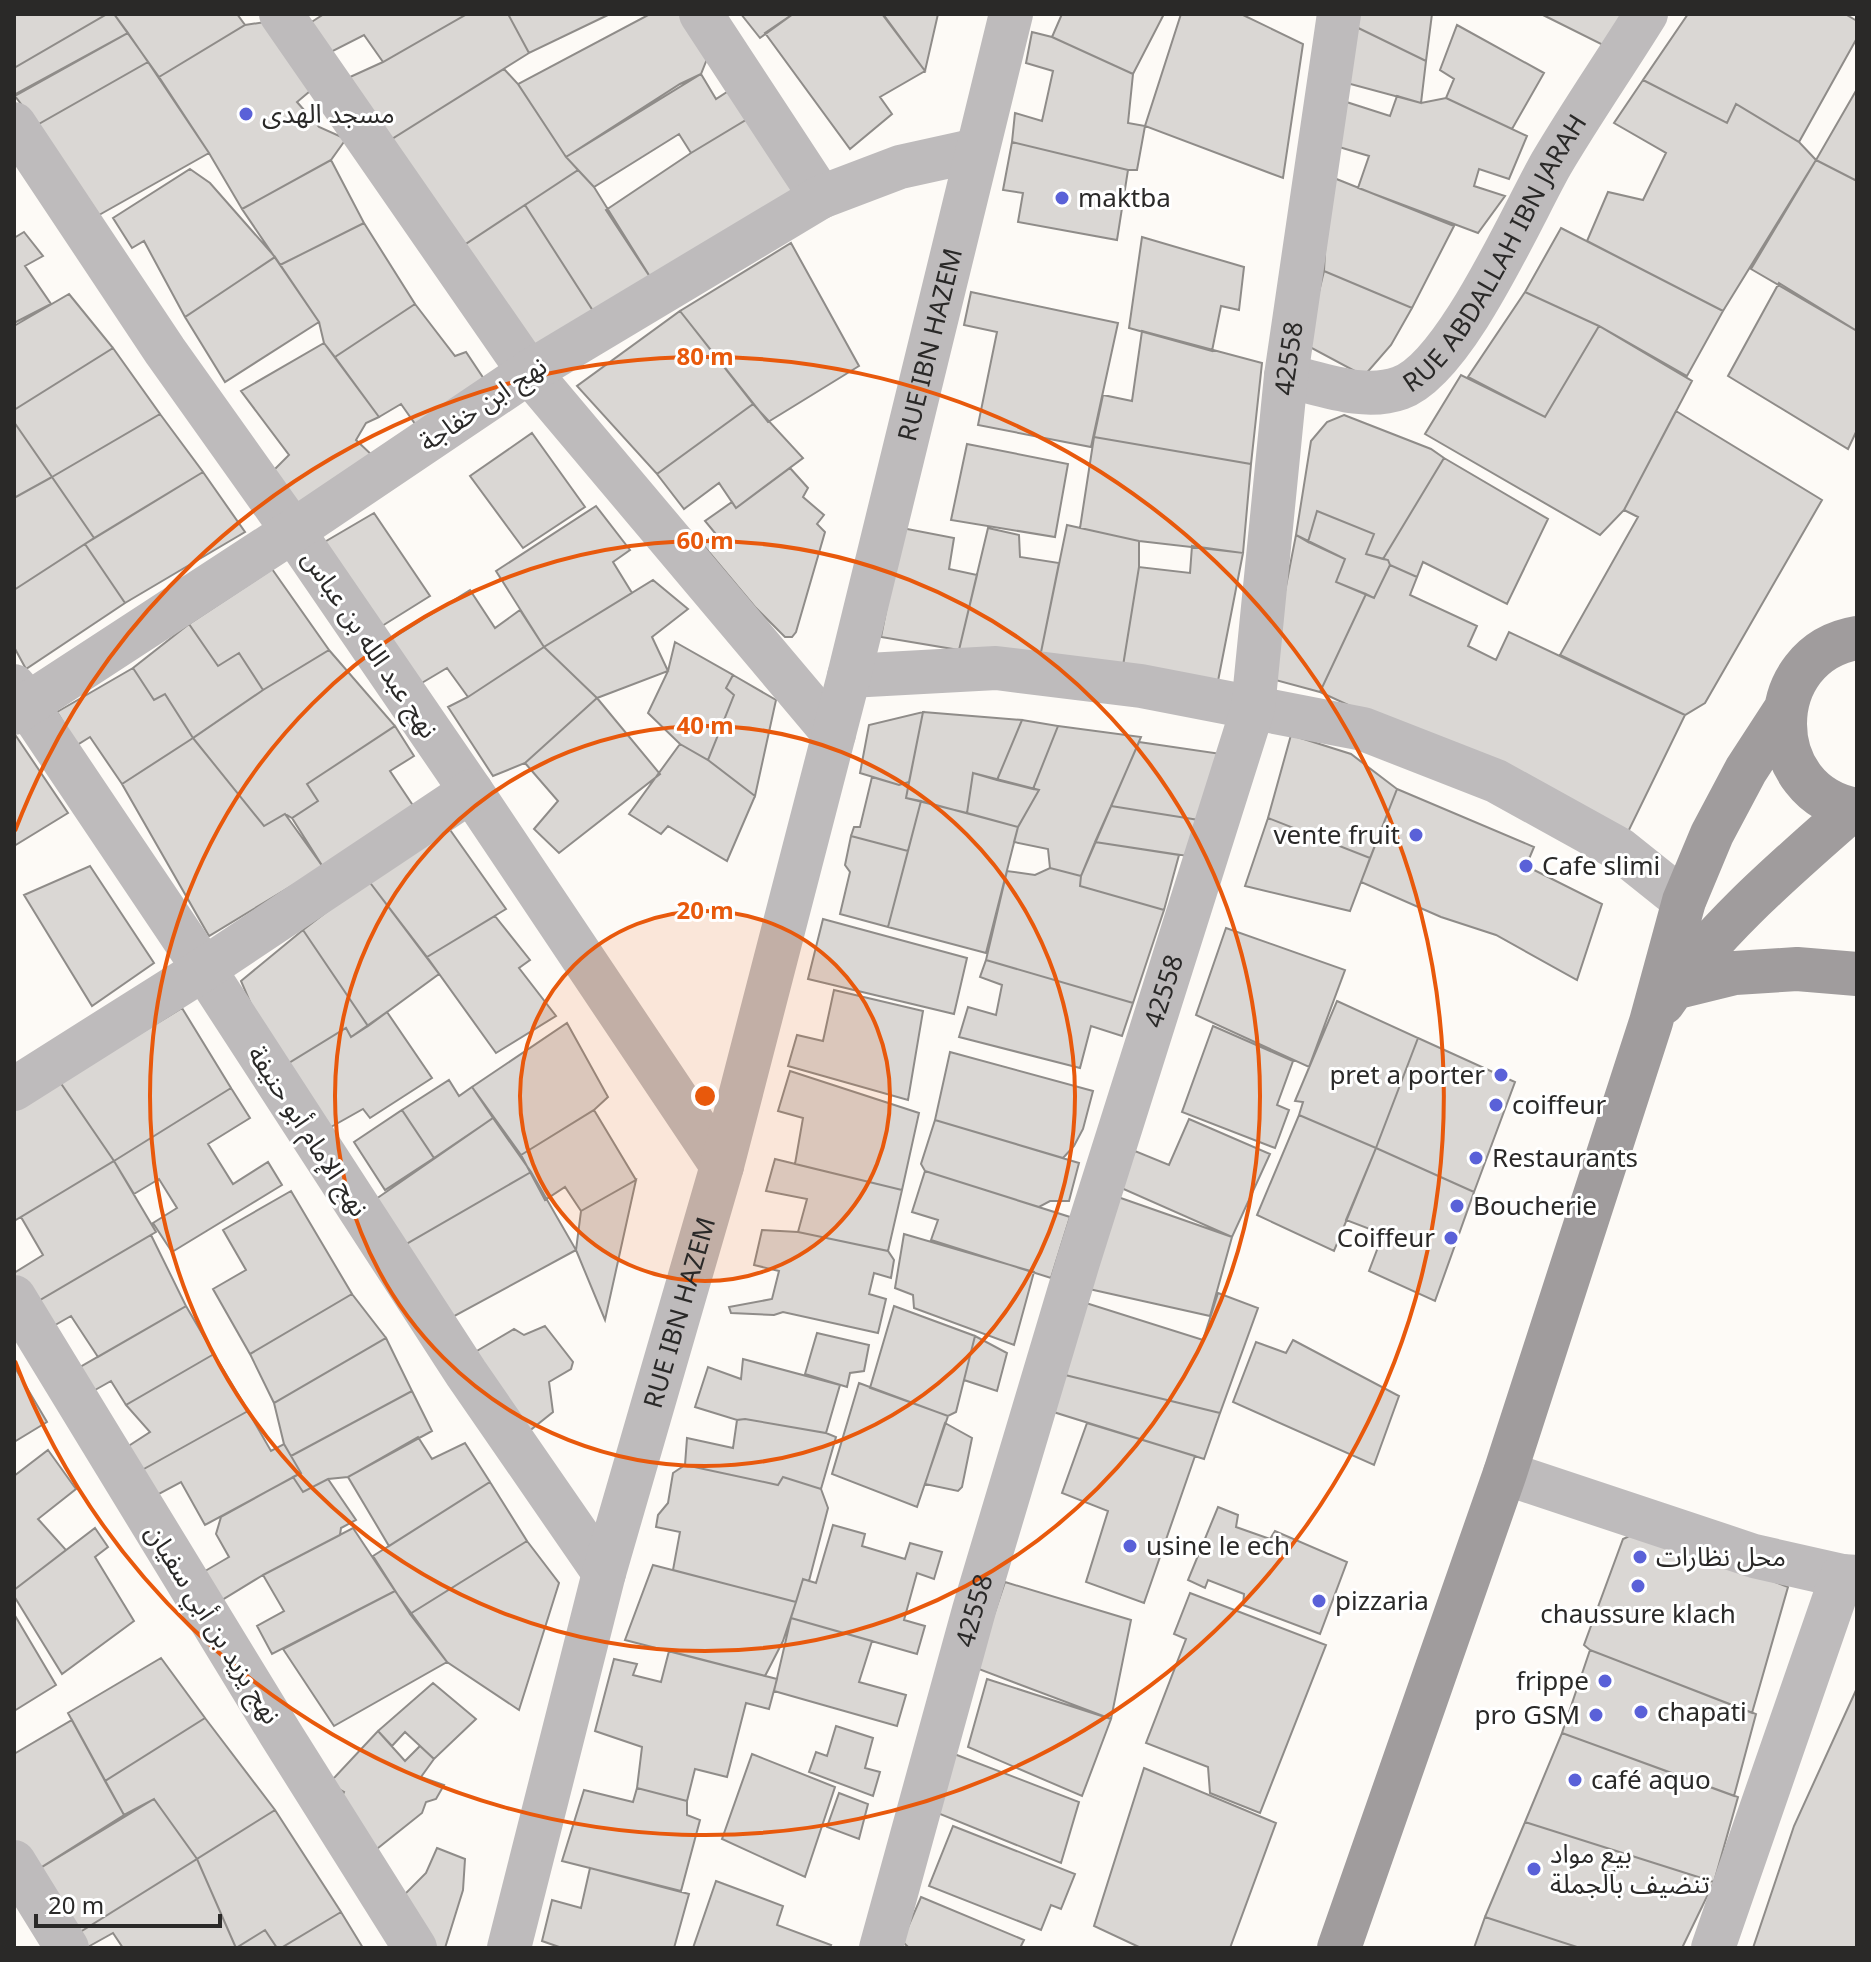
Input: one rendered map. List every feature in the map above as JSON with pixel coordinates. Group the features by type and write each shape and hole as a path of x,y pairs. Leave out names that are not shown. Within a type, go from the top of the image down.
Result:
{"main road":[{"path":"1339,1948 1505,1473 1662,1005 1684,901 1712,834 1746,770 1785,710 1798,677 1822,652 1850,632"},
{"path":"1785,710 1787,746 1803,777 1831,801 1855,809"},
{"path":"1662,1005 1739,914 1789,865 1855,809"},
{"path":"1662,1005 1735,973 1797,969 1857,974"}],"street":[{"path":"281,14 529,372 834,734"},
{"path":"701,14 821,197"},
{"name":"RUE IBN HAZEM","path":"509,1948 604,1573 722,1166 849,676 1011,14"},
{"name":"42558","path":"881,1948 974,1610 1069,1292 1253,708 1286,376 1339,14"},
{"name":"RUE ABDALLAH IBN JARAH","path":"1286,376 1368,394 1402,388 1431,365 1456,337 1552,163 1646,14"},
{"name":"نهج عبد الله بن عباس","path":"14,124 165,351 471,791 722,1166"},
{"name":"نهج ابن خفاجة","path":"18,701 293,531 529,372 821,197 900,167 977,150"},
{"path":"849,676 996,668 1141,686 1363,729 1496,781 1619,849 1684,901"},
{"name":"نهج الإمام أبو حنيفة","path":"18,701 204,969 466,1373 604,1573"},
{"path":"14,1089 204,969 471,791"},
{"name":"نهج يزيد بن أبي سفيان","path":"18,1315 415,1948"},
{"path":"1505,1473 1754,1556 1850,1577 1713,1948"},
{"path":"14,1862 67,1948"}],"building":[{"path":"14,14 107,14 14,68"},
{"path":"107,14 114,14 128,33 14,95 14,68"},
{"path":"114,14 237,14 245,25 159,77"},
{"path":"324,14 467,14 383,62 364,35 327,54 310,23"},
{"path":"467,14 508,14 529,53 387,142 350,77 383,62"},
{"path":"508,14 610,14 529,53"},
{"path":"650,14 681,14 709,54 701,74 680,84 566,157 518,84"},
{"path":"741,14 793,14 760,38"},
{"path":"793,14 882,14 925,71 880,97 892,114 850,149 765,33"},
{"path":"883,14 938,14 925,71"},
{"path":"1062,14 1164,14 1133,74 1052,37"},
{"path":"1181,14 1241,14 1303,44 1283,178 1145,126"},
{"path":"1348,14 1432,14 1426,61 1346,22"},
{"path":"1541,14 1632,14 1611,49"},
{"path":"1688,14 1845,14 1857,21 1857,38 1799,142 1736,104 1727,123 1643,80"},
{"name":"مسجد الهدى","path":"265,22 316,86 297,102 319,127 346,139 331,160 242,209 159,77 245,25"},
{"path":"1346,22 1426,61 1421,103 1343,82"},
{"path":"1457,25 1544,73 1512,129 1446,98 1454,79 1440,70"},
{"path":"1032,32 1052,37 1133,74 1128,123 1145,126 1137,170 1012,142 1015,113 1042,121 1053,71 1026,63"},
{"path":"128,33 148,62 37,125 15,96"},
{"path":"148,62 209,153 99,215 37,125"},
{"path":"504,69 518,84 566,157 578,170 458,249 387,142"},
{"path":"701,74 716,99 730,90 754,115 691,153 679,134 594,187 566,157"},
{"path":"1643,80 1727,123 1736,104 1799,142 1816,160 1723,311 1587,241 1608,192 1643,200 1666,153 1614,123"},
{"path":"1857,89 1857,181 1816,160"},
{"path":"1397,96 1421,103 1446,98 1527,136 1509,179 1479,169 1474,186 1505,196 1478,233 1358,188 1369,156 1339,147 1337,99 1390,116"},
{"path":"754,115 807,190 652,280 606,210"},
{"path":"1012,142 1128,170 1117,240 1018,222 1023,193 1003,190"},
{"path":"331,160 364,223 280,265 242,209"},
{"path":"1816,160 1857,181 1857,331 1751,269"},
{"path":"190,169 210,183 275,257 185,317 144,241 132,248 113,218"},
{"path":"578,170 594,187 652,280 595,314 525,205"},
{"path":"1329,176 1454,226 1412,308 1324,271"},
{"path":"525,205 595,314 530,351 458,249"},
{"path":"364,223 415,304 335,357 324,343 319,322 280,265"},
{"path":"1561,228 1723,311 1687,376 1599,326 1525,292"},
{"path":"24,232 43,256 25,266 51,304 14,323 14,238"},
{"path":"1142,237 1244,267 1239,310 1221,306 1212,351 1129,328"},
{"path":"791,243 859,366 768,422 680,311"},
{"path":"275,257 319,322 225,382 185,317"},
{"path":"1324,271 1412,308 1391,345 1364,376 1306,345"},
{"path":"1779,283 1857,331 1857,430 1848,449 1728,376"},
{"path":"971,292 1118,323 1091,447 978,425 997,332 964,325"},
{"path":"1525,292 1599,326 1545,417 1468,377"},
{"path":"69,294 113,348 14,410 14,326"},
{"path":"415,304 455,356 466,352 486,382 418,428 401,404 379,417 335,357"},
{"path":"680,311 753,404 657,474 577,386"},
{"path":"1599,326 1692,381 1624,510 1600,535 1425,434 1461,375 1545,417"},
{"path":"1142,331 1262,363 1251,464 1094,437 1103,395 1132,401"},
{"path":"324,343 379,417 366,423 356,440 374,457 293,511 270,474 289,455 241,391"},
{"path":"113,348 160,414 52,477 14,422 14,410"},
{"path":"753,404 803,458 736,508 719,483 684,509 657,474"},
{"path":"1676,411 1822,500 1705,703 1685,715 1560,655 1638,517 1624,510"},
{"path":"160,414 203,472 94,538 52,477"},
{"path":"1344,415 1431,449 1444,458 1383,559 1366,554 1374,534 1317,511 1308,542 1296,535 1311,441 1327,422"},
{"path":"14,422 52,477 14,498"},
{"path":"532,433 585,507 523,548 470,476"},
{"path":"1094,437 1251,464 1243,553 1139,541 1080,528"},
{"path":"967,444 1068,464 1055,537 951,520"},
{"path":"1444,458 1548,519 1507,604 1423,562 1417,577 1383,559"},
{"path":"790,468 808,488 803,497 824,515 817,524 825,532 796,632 792,637 785,637 755,607 703,545 715,533 705,521 732,502 736,508"},
{"path":"203,472 245,532 125,603 85,544"},
{"path":"52,477 94,538 14,590 14,498"},
{"path":"596,506 630,550 613,562 632,593 544,647 496,571"},
{"path":"1317,511 1374,534 1366,554 1388,560 1390,565 1374,598 1336,582 1345,559 1308,542"},
{"path":"374,513 430,596 374,631 316,547"},
{"path":"1067,525 1139,541 1139,567 1122,672 1039,662"},
{"path":"902,528 954,538 949,569 977,575 959,650 881,637"},
{"path":"988,528 1019,535 1020,557 1059,563 1039,662 959,650"},
{"path":"1296,535 1345,559 1336,582 1366,594 1320,692 1268,678"},
{"path":"85,544 125,603 26,669 14,647 14,590"},
{"path":"1192,546 1243,553 1217,686 1122,672 1139,567 1190,573"},
{"path":"1390,565 1417,577 1410,595 1477,626 1468,646 1496,660 1509,632 1685,715 1627,834 1320,692 1366,594 1374,598"},
{"path":"272,569 329,650 263,690 239,653 218,666 189,624"},
{"path":"653,580 688,609 652,637 668,671 597,698 544,647"},
{"path":"470,590 495,628 520,610 544,647 468,697 447,668 415,687 385,643"},
{"path":"189,624 218,666 239,653 263,690 193,738 165,694 154,700 133,668"},
{"path":"675,642 733,675 726,688 734,695 708,760 680,744 648,713 668,671"},
{"path":"544,647 597,698 525,763 493,776 448,707"},
{"path":"329,650 395,726 307,784 318,801 292,818 285,814 264,826 193,738"},
{"path":"133,668 154,700 165,694 193,738 122,784 90,737 77,745 57,712"},
{"path":"733,675 776,700 755,796 708,760 734,695 726,688"},
{"path":"597,698 660,774 559,853 534,829 558,801 525,763"},
{"path":"923,712 1022,720 997,780 973,773 967,813 906,798"},
{"path":"923,712 909,782 899,785 860,773 869,725"},
{"path":"1022,720 1058,726 1033,789 997,780"},
{"path":"395,726 414,756 390,771 414,807 323,867 292,818 318,801 307,784"},
{"path":"1058,726 1141,737 1081,876 1050,868 1048,849 1014,842 1018,827 1039,790 1033,789"},
{"path":"1291,735 1351,754 1397,789 1370,858 1268,818"},
{"path":"16,736 68,813 14,846 14,738"},
{"path":"193,738 264,826 285,814 323,867 209,936 122,784"},
{"path":"1139,742 1228,755 1205,821 1111,806"},
{"path":"680,744 708,760 755,796 727,861 668,826 661,834 629,814"},
{"path":"973,773 1039,790 1018,827 967,813"},
{"path":"872,777 899,785 909,782 906,798 921,801 908,851 851,836 854,827 860,827"},
{"path":"1397,789 1534,847 1526,866 1602,904 1577,980 1496,935 1441,917 1361,882"},
{"path":"921,801 1018,827 986,953 888,927"},
{"path":"1111,806 1205,821 1194,857 1095,842"},
{"path":"1268,818 1370,858 1350,911 1245,886"},
{"path":"448,827 506,909 427,957 368,880"},
{"path":"851,836 908,851 888,927 840,914 850,872 845,865"},
{"path":"1095,842 1179,855 1164,910 1080,886"},
{"path":"90,866 154,963 92,1006 24,895"},
{"path":"1050,868 1081,876 1080,886 1164,910 1133,1003 986,960 1007,871 1035,875"},
{"path":"368,880 439,974 368,1026 303,930"},
{"path":"495,916 530,960 519,968 556,1016 496,1053 427,957"},
{"path":"823,919 967,958 954,1014 808,979"},
{"path":"1226,928 1345,970 1309,1067 1196,1015"},
{"path":"303,930 368,1026 351,1037 346,1028 279,1069 241,981"},
{"path":"986,960 1133,1003 1122,1036 1091,1026 1080,1068 959,1037 968,1007 996,1015 1002,985 980,977"},
{"path":"834,990 923,1011 908,1100 788,1066 797,1035 823,1041"},
{"path":"1337,1001 1418,1038 1376,1148 1299,1115 1303,1102 1295,1101"},
{"path":"182,1008 231,1088 114,1161 60,1082"},
{"path":"387,1012 432,1078 370,1118 363,1109 322,1132 279,1069 346,1028 351,1037"},
{"path":"567,1023 608,1097 594,1110 521,1155 472,1087"},
{"path":"1213,1026 1293,1061 1277,1105 1289,1110 1275,1148 1182,1112"},
{"path":"1418,1038 1515,1082 1474,1192 1376,1148"},
{"path":"950,1052 1093,1091 1083,1129 1074,1146 1063,1158 935,1120"},
{"path":"790,1071 919,1113 902,1190 795,1164 803,1118 778,1111"},
{"path":"449,1080 459,1096 472,1087 493,1118 434,1158 402,1110"},
{"path":"60,1082 114,1161 14,1221 14,1109"},
{"path":"231,1088 250,1118 208,1144 233,1184 268,1162 282,1185 172,1252 153,1223 177,1208 159,1179 134,1194 114,1161"},
{"path":"402,1110 434,1158 385,1190 354,1142"},
{"path":"594,1110 636,1180 581,1211 565,1187 545,1200 521,1155"},
{"path":"1299,1115 1376,1148 1334,1251 1257,1215"},
{"path":"493,1118 531,1172 401,1247 376,1199"},
{"path":"1189,1119 1270,1154 1232,1237 1119,1187 1135,1151 1169,1165"},
{"path":"935,1120 1079,1163 1069,1201 1050,1201 1039,1207 925,1171 921,1164"},
{"path":"1376,1148 1474,1192 1435,1301 1369,1271 1383,1234 1346,1220"},
{"path":"775,1159 902,1190 888,1251 798,1232 807,1199 766,1191"},
{"path":"114,1161 156,1232 28,1307 14,1281 14,1273 43,1255 21,1217"},
{"path":"925,1171 1070,1217 1051,1278 931,1240 938,1220 912,1212"},
{"path":"531,1172 576,1250 449,1319 401,1247"},
{"path":"636,1180 605,1320 576,1250 581,1211"},
{"path":"291,1191 352,1294 250,1354 213,1289 246,1270 223,1230"},
{"path":"1115,1196 1232,1237 1210,1316 1089,1289"},
{"path":"762,1230 798,1232 888,1251 894,1260 891,1278 874,1273 869,1294 886,1299 878,1333 783,1312 774,1315 731,1313 729,1307 772,1299 779,1271 754,1265"},
{"path":"904,1234 1034,1272 1014,1345 914,1308 913,1295 895,1288"},
{"path":"151,1235 186,1306 98,1357 71,1316 43,1332 28,1307"},
{"path":"1218,1293 1258,1308 1220,1413 1061,1374 1086,1303 1203,1340"},
{"path":"352,1294 386,1338 274,1403 250,1354"},
{"path":"186,1306 214,1354 126,1405 111,1381 88,1394 75,1370"},
{"path":"894,1306 975,1336 956,1412 948,1416 870,1388"},
{"path":"545,1326 573,1362 571,1369 549,1382 553,1412 523,1436 465,1358 514,1329 524,1335"},
{"path":"817,1333 869,1345 864,1371 850,1373 847,1387 805,1374"},
{"path":"975,1336 1007,1353 997,1391 964,1380"},
{"path":"386,1338 412,1391 291,1456 284,1444 274,1403"},
{"path":"1293,1340 1399,1396 1374,1465 1233,1402 1256,1342 1286,1353"},
{"path":"214,1354 248,1411 142,1470 127,1447 150,1432 126,1405"},
{"path":"743,1359 840,1385 826,1433 737,1420 695,1407 708,1367 741,1379"},
{"path":"14,1366 47,1422 14,1442"},
{"path":"1061,1374 1220,1413 1204,1459 1047,1410"},
{"path":"859,1383 948,1416 917,1507 832,1474"},
{"path":"412,1391 432,1431 348,1477 328,1479 303,1492 293,1477 301,1473 291,1456"},
{"path":"248,1411 271,1451 284,1444 301,1473 205,1525 181,1482 157,1495 142,1470"},
{"path":"737,1420 836,1437 821,1489 783,1477 778,1485 685,1465 687,1438 733,1448"},
{"path":"945,1423 972,1438 962,1487 958,1491 925,1484"},
{"name":"usine le ech","path":"1087,1423 1195,1456 1144,1603 1086,1582 1108,1511 1062,1493"},
{"path":"418,1437 432,1459 465,1443 490,1482 389,1546 348,1477"},
{"path":"48,1450 76,1489 38,1519 66,1550 14,1590 14,1476"},
{"path":"685,1465 778,1485 783,1477 821,1489 828,1508 809,1581 803,1579 796,1602 673,1570 680,1532 656,1527 658,1515 668,1503 673,1473"},
{"path":"293,1477 303,1492 328,1479 356,1520 341,1528 340,1535 217,1603 200,1574 229,1557 216,1534 221,1517"},
{"path":"490,1482 527,1541 410,1614 373,1556"},
{"path":"1218,1507 1238,1515 1236,1527 1270,1539 1275,1531 1347,1562 1320,1634 1243,1605 1244,1594 1208,1580 1205,1588 1188,1580"},
{"path":"833,1525 865,1534 862,1546 905,1559 910,1543 942,1552 934,1579 917,1573 904,1620 925,1626 917,1654 791,1618 803,1579 816,1583"},
{"path":"95,1528 108,1547 95,1557 134,1621 62,1674 14,1596 14,1590"},
{"path":"353,1528 395,1591 272,1654 257,1626 284,1611 263,1575"},
{"path":"1642,1530 1788,1587 1752,1713 1584,1645 1623,1539"},
{"path":"527,1541 559,1583 519,1710 447,1662 410,1614"},
{"path":"653,1565 796,1602 783,1641 765,1676 625,1640"},
{"path":"1005,1582 1131,1620 1111,1719 976,1668"},
{"path":"395,1591 447,1662 334,1726 283,1649"},
{"path":"1190,1593 1326,1645 1260,1813 1210,1793 1208,1767 1146,1743 1186,1639 1174,1634"},
{"path":"14,1614 56,1685 14,1711"},
{"path":"791,1618 872,1641 859,1682 906,1695 897,1726 774,1691"},
{"path":"1590,1650 1756,1714 1734,1796 1562,1733"},
{"path":"669,1651 777,1679 769,1709 746,1703 727,1777 695,1769 687,1801 637,1788 642,1747 595,1731 614,1659 637,1664 633,1675 661,1682"},
{"path":"161,1658 205,1718 105,1781 68,1713"},
{"path":"987,1679 1111,1719 1082,1796 968,1747"},
{"path":"433,1683 476,1719 434,1759 405,1732 392,1746 378,1731"},
{"path":"1857,1688 1857,1948 1753,1948 1794,1826"},
{"path":"205,1718 275,1810 197,1859 154,1799 124,1815 105,1781"},
{"path":"72,1720 124,1815 29,1875 14,1849 14,1754"},
{"path":"836,1726 873,1738 865,1768 880,1772 873,1796 809,1772 816,1752 827,1756"},
{"path":"378,1731 405,1761 420,1746 434,1759 421,1777 444,1785 436,1799 426,1802 422,1813 373,1852 339,1804 344,1792 326,1782 335,1777"},
{"path":"1562,1733 1738,1797 1714,1882 1525,1822"},
{"path":"949,1752 1079,1802 1061,1863 935,1812"},
{"path":"752,1754 835,1787 805,1877 722,1839"},
{"path":"1144,1768 1276,1823 1230,1948 1141,1948 1094,1926"},
{"path":"637,1788 687,1801 687,1815 700,1820 681,1891 562,1861 584,1790 633,1802"},
{"path":"839,1793 868,1804 859,1839 827,1827"},
{"path":"154,1799 197,1859 77,1934 29,1875"},
{"path":"275,1810 341,1912 281,1948 277,1948 265,1930 236,1948 197,1859"},
{"path":"1525,1822 1714,1882 1682,1948 1580,1948 1485,1917"},
{"path":"953,1826 1075,1874 1061,1909 1051,1905 1041,1930 929,1886"},
{"path":"437,1848 465,1859 463,1890 445,1948 436,1948 401,1898 426,1873"},
{"path":"197,1859 236,1948 123,1948 113,1933 86,1948 77,1934"},
{"path":"590,1868 689,1894 674,1948 562,1948 542,1941 552,1900 581,1908"},
{"path":"716,1881 783,1906 777,1925 831,1945 829,1948 693,1948"},
{"path":"921,1897 1024,1940 1020,1948 909,1948 902,1941"},
{"path":"341,1912 363,1948 281,1948"},
{"path":"1485,1917 1580,1948 1474,1948"},
{"path":"265,1930 277,1948 236,1948"}],"place":[{"name":"مسجد الهدى","path":"246,114"},
{"name":"maktba","path":"1062,198"},
{"name":"vente fruit","path":"1416,835"},
{"name":"Cafe slimi","path":"1526,866"},
{"name":"pret a porter","path":"1501,1075"},
{"name":"coiffeur","path":"1496,1105"},
{"name":"Restaurants","path":"1476,1158"},
{"name":"Boucherie","path":"1457,1206"},
{"name":"Coiffeur","path":"1451,1238"},
{"name":"usine le ech","path":"1130,1546"},
{"name":"محل نظارات","path":"1640,1557"},
{"name":"chaussure klach","path":"1638,1586"},
{"name":"pizzaria","path":"1319,1601"},
{"name":"frippe","path":"1605,1681"},
{"name":"chapati","path":"1641,1712"},
{"name":"pro GSM","path":"1596,1715"},
{"name":"café aquo","path":"1575,1780"},
{"name":"بيع مواد تنضيف بالجملة","path":"1534,1869"}]}
